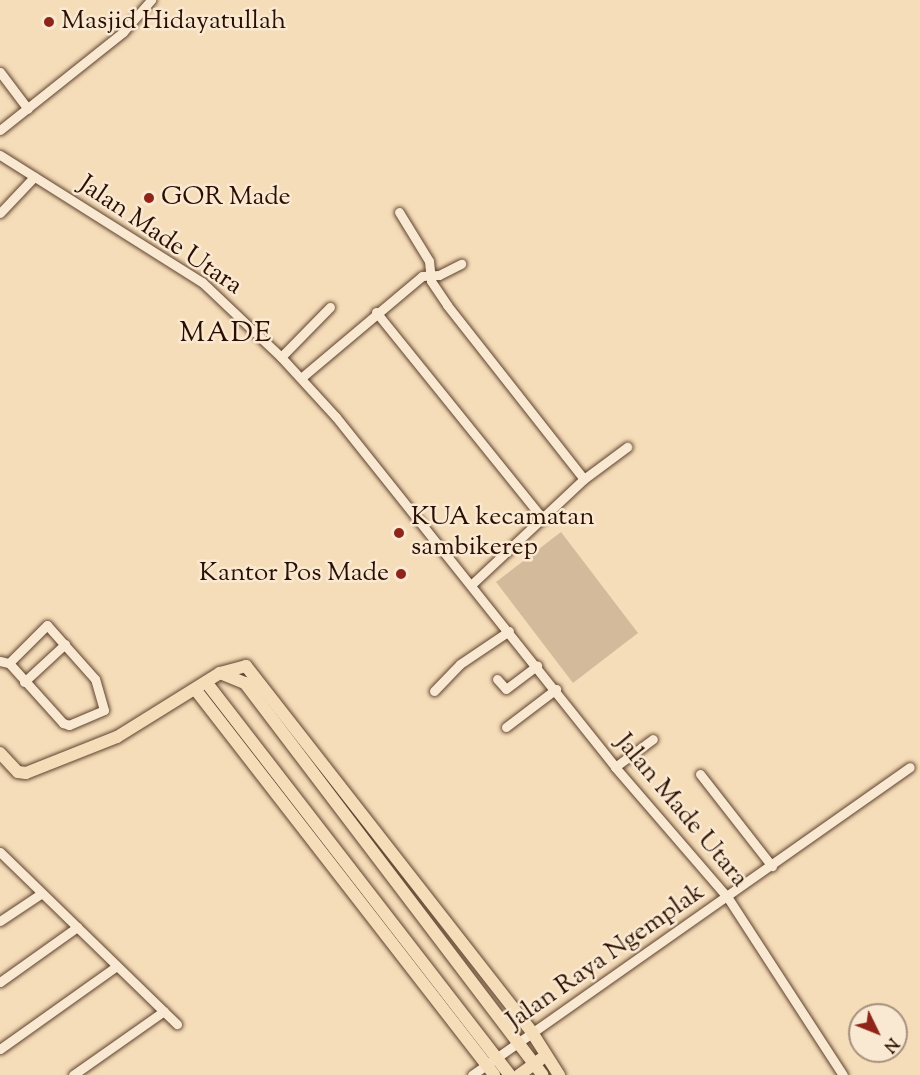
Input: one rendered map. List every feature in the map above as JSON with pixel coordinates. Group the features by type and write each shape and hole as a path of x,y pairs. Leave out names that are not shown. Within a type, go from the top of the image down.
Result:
{"main road":[{"path":"0,753 26,774 117,737 236,665 250,668 533,1034 559,1075"},
{"path":"220,673 245,683 522,1041 543,1075"},
{"path":"200,686 499,1057 510,1075"},
{"path":"200,686 491,1070"},
{"path":"519,1075 547,1055"}],"street":[{"path":"0,130 123,32 151,0"},
{"path":"0,72 28,109"},
{"name":"Jalan Made Utara","path":"0,155 202,282 301,378 556,689 615,767 728,898 843,1075"},
{"path":"0,213 34,177"},
{"path":"399,212 433,274 433,284 447,305 584,479"},
{"path":"301,378 376,312 422,276 461,264"},
{"path":"281,357 330,307"},
{"path":"376,312 543,519"},
{"path":"471,585 584,479 627,447"},
{"path":"44,625 65,644 95,679 105,705 102,712 63,723 4,662 44,625"},
{"path":"434,691 460,664 509,631"},
{"path":"24,682 65,644"},
{"path":"497,679 506,688 537,666"},
{"path":"506,727 556,689"},
{"path":"615,767 653,739"},
{"name":"Jalan Raya Ngemplak","path":"472,1075 491,1070 499,1057 728,898 910,767"},
{"path":"700,774 772,866"},
{"path":"2,856 177,1024"},
{"path":"0,921 42,893"},
{"path":"0,982 77,927"},
{"path":"0,1049 117,966"},
{"path":"73,1075 164,1011"}],"shaded area":[{"path":"561,532 638,633 573,683 496,582"}],"place":[{"name":"Masjid Hidayatullah","path":"49,22"},
{"name":"GOR Made","path":"149,198"},
{"name":"KUA kecamatan sambikerep","path":"399,533"},
{"name":"Kantor Pos Made","path":"401,574"}],"district":[{"name":"MADE","path":"226,334"}]}
